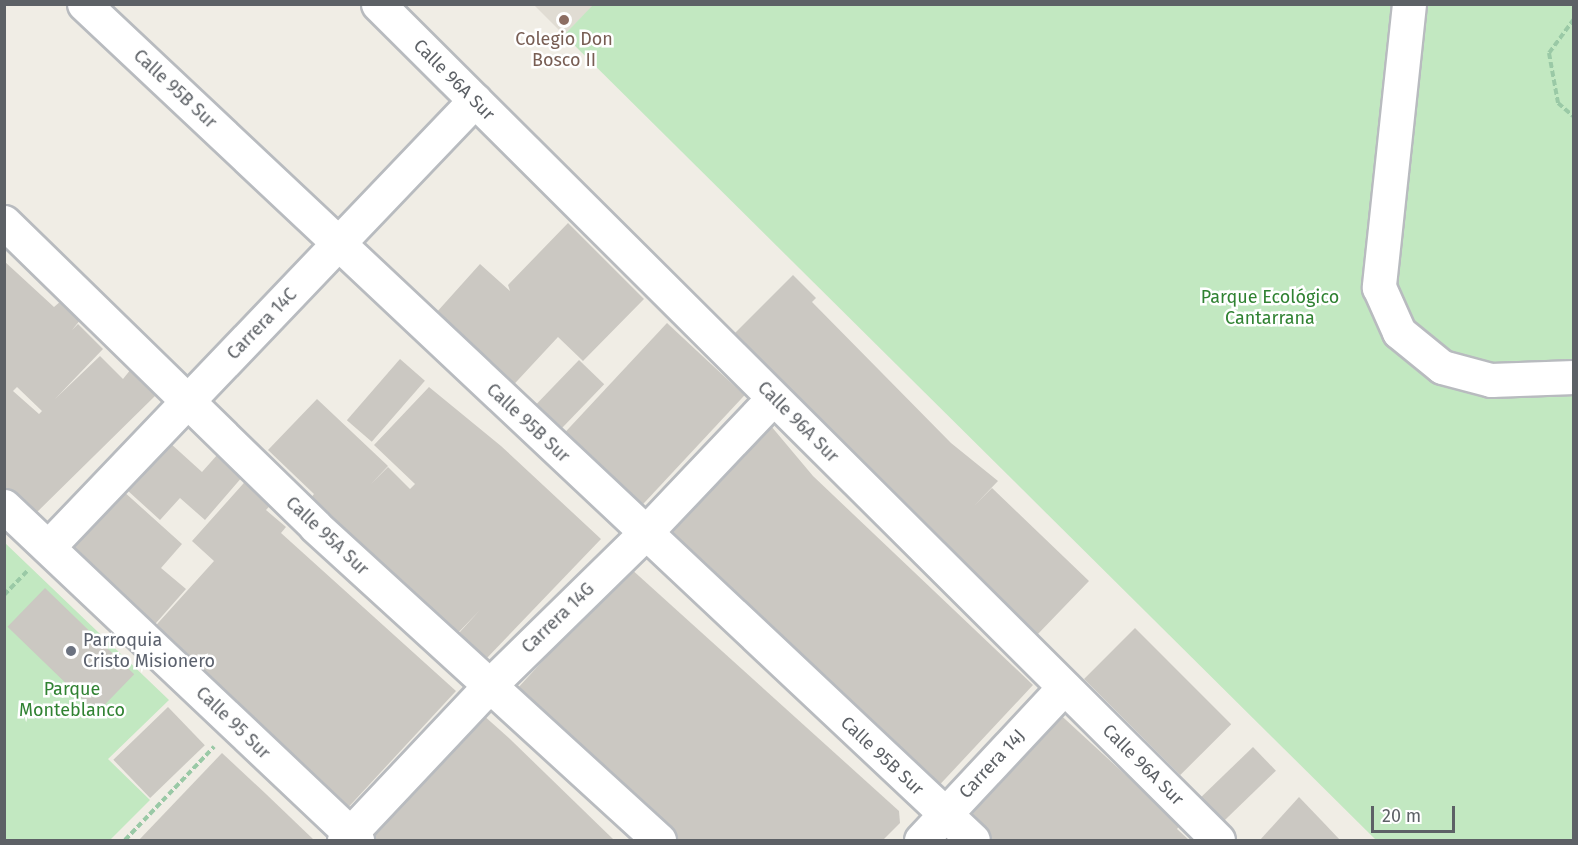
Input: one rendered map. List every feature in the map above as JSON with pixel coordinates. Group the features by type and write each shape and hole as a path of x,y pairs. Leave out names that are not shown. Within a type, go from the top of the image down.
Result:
{"street":[{"name":"Calle 95B Sur","path":"84,4 972,840"},
{"name":"Calle 96A Sur","path":"378,4 1218,840"},
{"path":"1409,4 1379,287 1399,332 1442,367 1491,380 1574,377"},
{"name":"Carrera 14C","path":"48,547 475,100"},
{"name":"Calle 95A Sur","path":"4,222 315,526 491,684 659,840"},
{"name":"Carrera 14G","path":"350,838 491,684 645,533 773,398"},
{"name":"Calle 95 Sur","path":"4,506 235,725 350,838"},
{"name":"Carrera 14J","path":"921,840 1064,687"}],"path":[{"path":"1574,19 1549,53 1558,103 1574,117"},
{"path":"125,840 235,725"}],"shaded area":[{"name":"Colegio Don Bosco II","path":"534,5 594,5 564,35"}],"green space":[{"name":"Parque Ecológico Cantarrana","path":"594,4 1573,5 1573,840 1376,840 564,35"},
{"name":"Parque Monteblanco","path":"4,542 169,700 108,759 150,800 110,840 5,840"}],"building":[{"path":"568,223 644,299 583,361 558,337 506,393 427,323 480,264 510,291 508,285"},
{"path":"4,261 54,307 61,301 81,319 72,330 78,324 103,349 55,399 100,356 123,379 131,369 156,395 32,517 4,496","holes":["17,387 42,411 39,414 13,391"]},
{"path":"793,275 816,298 812,302 951,443 998,481 974,506 992,488 1089,581 1036,636 917,523 920,519 801,408 804,403 733,335"},
{"path":"667,323 745,395 634,514 557,441"},
{"path":"400,359 425,381 372,442 347,420"},
{"path":"579,360 604,384 551,439 526,415"},
{"path":"429,387 501,446 601,539 486,659 459,633 480,610 456,635 358,543 356,545 310,499 314,494 268,450 317,399 388,466 371,484 388,467 410,489 415,484 374,445"},
{"path":"760,424 771,426 813,476 1033,685 932,793 655,538"},
{"path":"170,443 202,472 218,454 243,476 205,520 180,498 160,520 127,490"},
{"path":"251,475 277,498 266,510 286,527 281,533 456,691 343,813 149,633 214,561 192,541"},
{"path":"122,490 182,544 161,568 186,589 149,631 72,554 73,544"},
{"path":"629,567 899,811 900,823 883,840 675,840 516,690"},
{"name":"Parroquia Cristo Misionero","path":"45,588 134,674 97,713 7,627"},
{"path":"1135,628 1231,724 1180,775 1084,679"},
{"path":"168,707 205,745 150,798 113,760"},
{"path":"1053,708 1180,825 1177,829 1189,840 980,840 954,817"},
{"path":"482,714 511,740 614,840 368,839"},
{"path":"1253,747 1276,771 1224,821 1201,797"},
{"path":"222,753 266,794 314,840 139,840"},
{"path":"1299,797 1322,821 1340,840 1260,840"}],"place":[{"name":"Colegio Don Bosco II","path":"564,20"},
{"name":"Parroquia Cristo Misionero","path":"71,651"}]}
